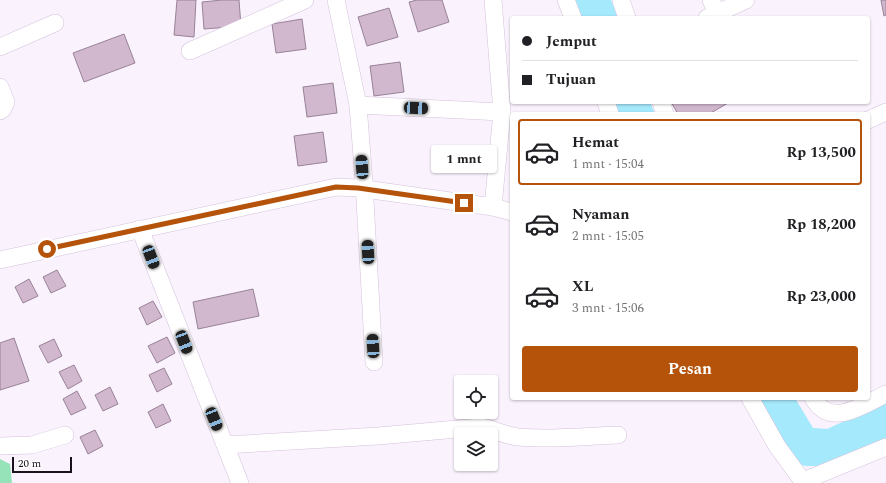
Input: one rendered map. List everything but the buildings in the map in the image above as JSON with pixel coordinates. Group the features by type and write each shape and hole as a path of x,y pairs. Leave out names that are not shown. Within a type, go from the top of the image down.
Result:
{"street":[{"path":"190,51 305,0"},
{"path":"336,0 358,105 374,362"},
{"path":"492,207 502,112 493,0"},
{"path":"566,0 572,16"},
{"path":"620,0 626,16"},
{"path":"712,11 746,0"},
{"path":"0,47 55,23"},
{"path":"0,87 6,102 3,109 0,111"},
{"path":"358,105 502,112"},
{"path":"870,119 886,112"},
{"path":"0,260 140,228 336,187 364,189 492,207 510,212"},
{"path":"140,228 240,483"},
{"path":"814,400 821,410 829,413 846,413 886,394"},
{"path":"751,400 777,446 803,482 886,447"},
{"path":"225,445 378,436 480,427 509,435 536,438 618,435"},
{"path":"0,446 32,445 65,435"}],"green space":[{"path":"0,459 10,464 12,483 0,483"}],"water":[{"path":"573,0 611,0 617,16 579,16"},
{"path":"613,104 651,104 654,112 616,112"},
{"path":"754,400 796,400 813,428 827,429 886,402 886,443 826,466 806,466 796,464"}],"route":[{"path":"47,249 336,187 358,188 464,203"}]}
